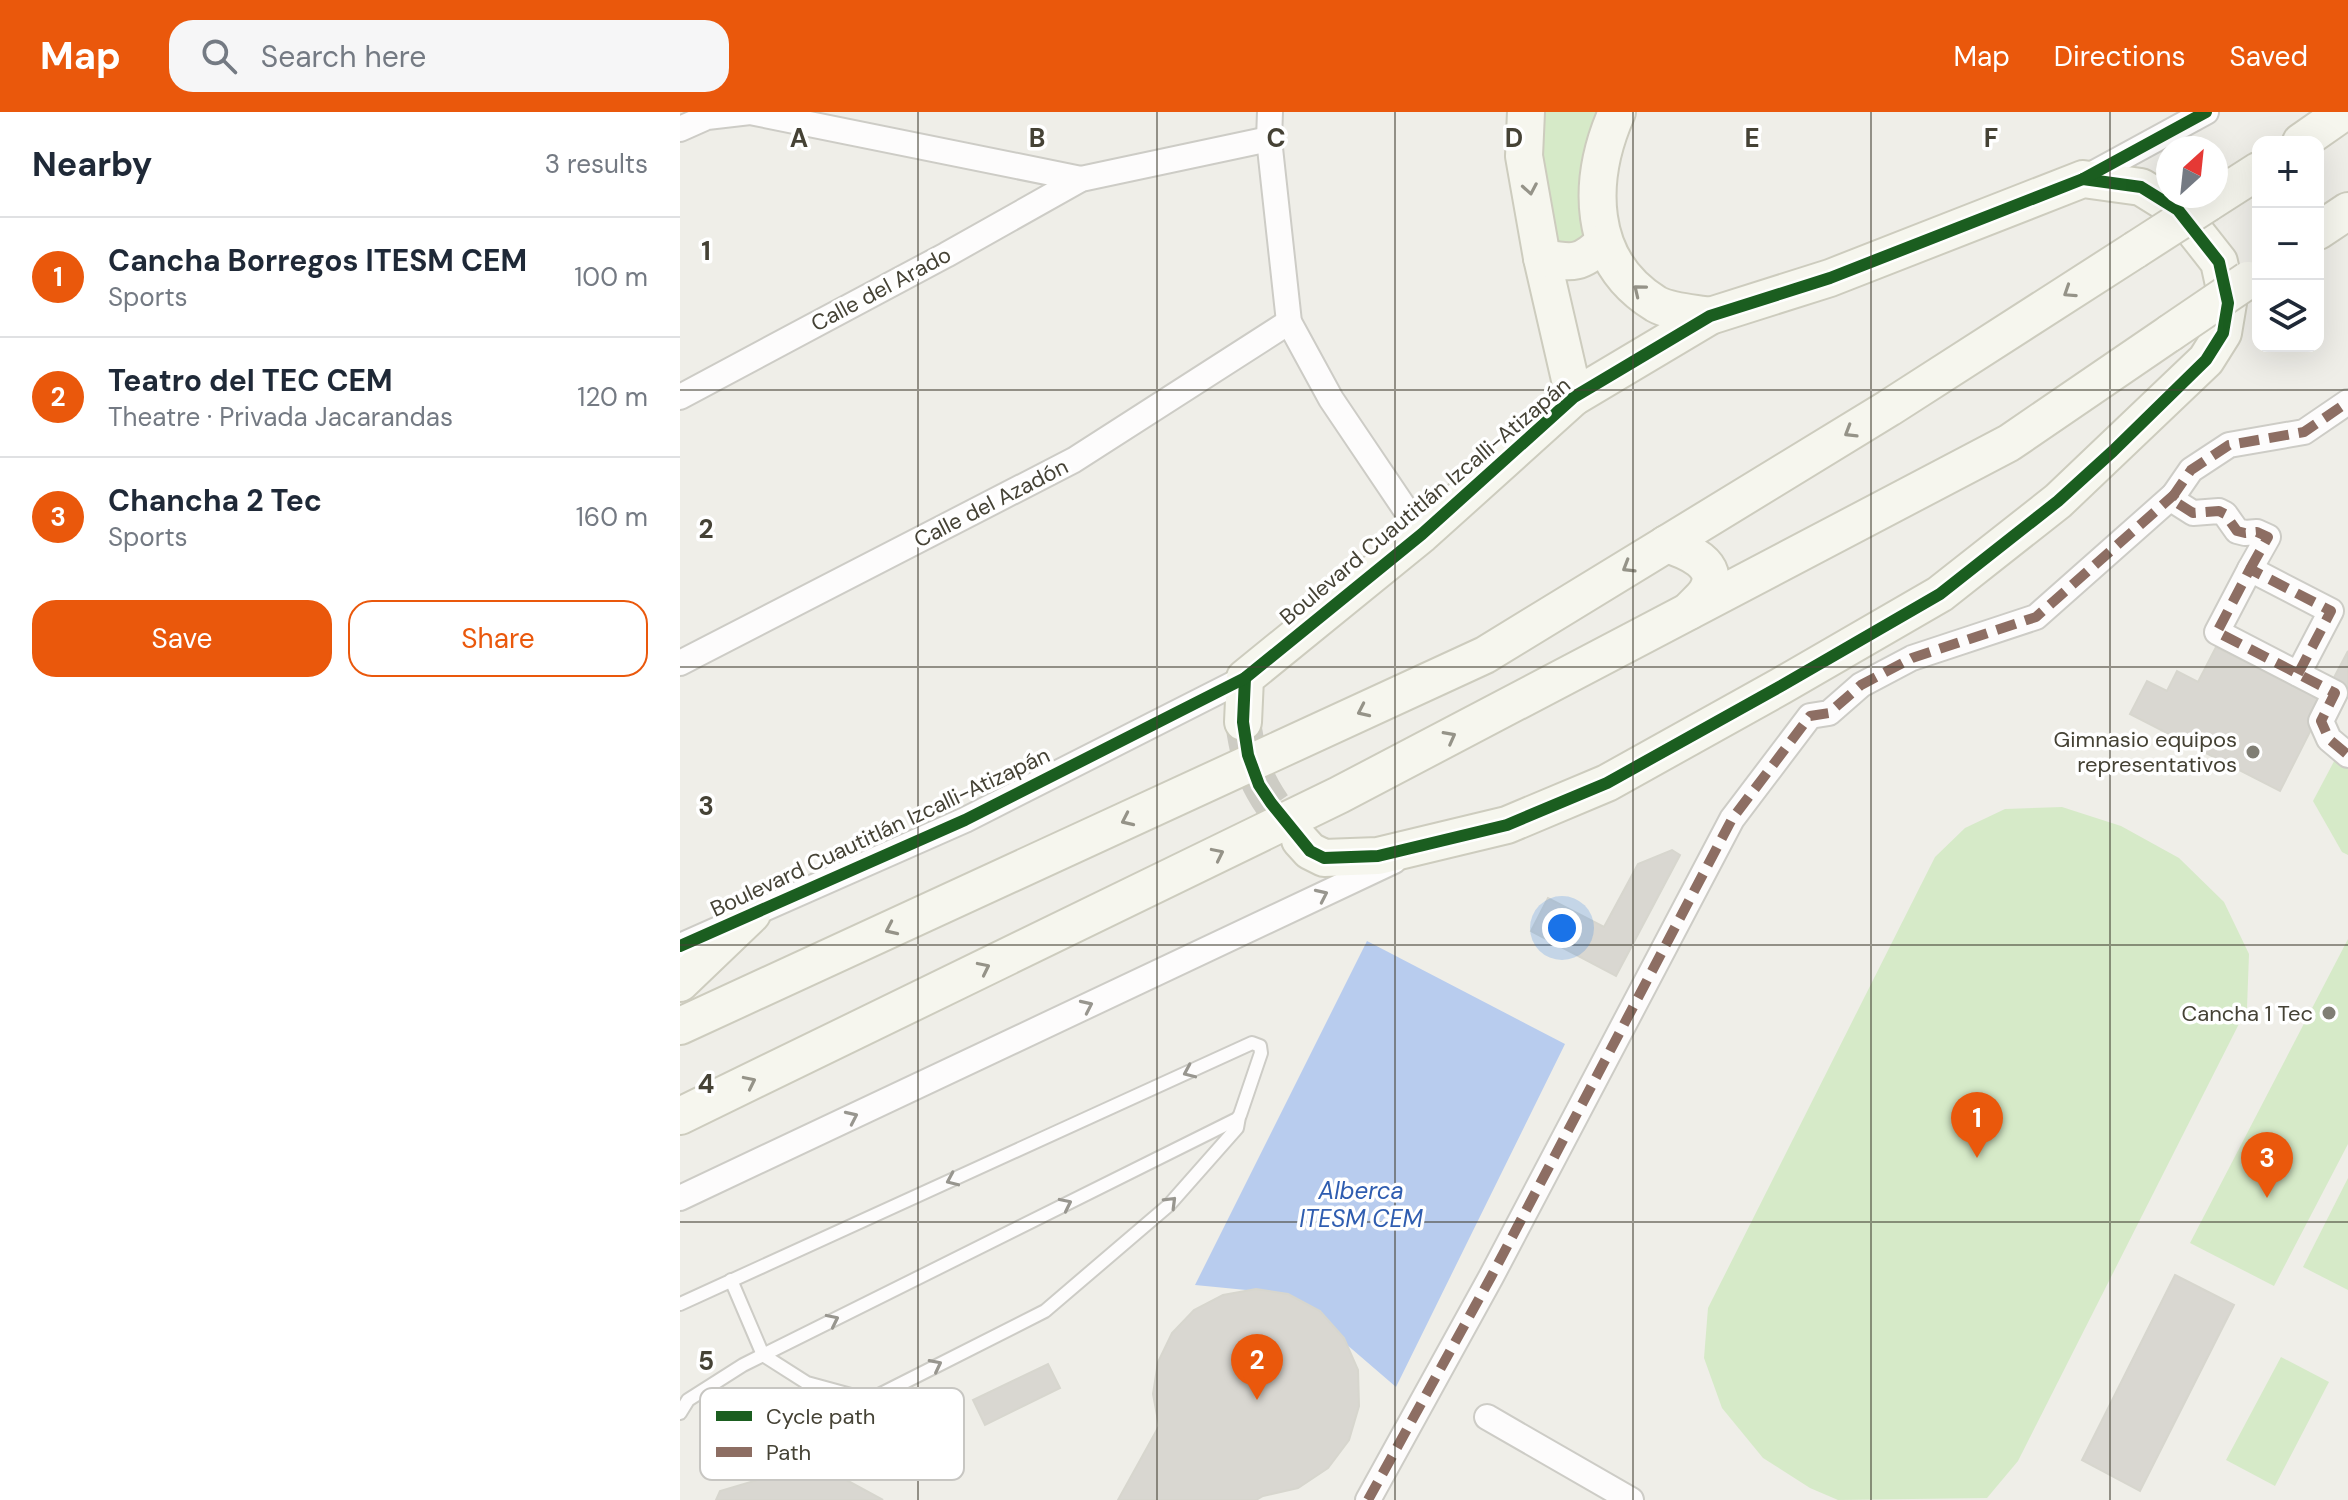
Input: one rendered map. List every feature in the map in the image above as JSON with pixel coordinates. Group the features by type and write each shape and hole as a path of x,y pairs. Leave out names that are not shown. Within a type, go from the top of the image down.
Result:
{"main road":[{"path":"1526,112 1524,156 1542,258 1574,397"},
{"path":"1617,112 1605,139 1596,190 1603,243 1626,280 1658,306 1710,316"},
{"path":"2310,136 2344,112"},
{"path":"680,1026 1485,655 1889,408 2252,175"},
{"path":"1300,840 1310,851 1324,858 1378,856 1507,825 1607,783 1940,594 2058,501 2206,360 2223,333 2228,303 2219,262 2178,210 2141,187 2083,179"},
{"name":"Boulevard Cuautitlán Izcalli-Atizapán","path":"1245,678 1422,534 1574,397 1710,316 1830,278 2083,179"},
{"path":"2324,227 2348,211"},
{"path":"1542,258 1579,262 1603,243"},
{"path":"680,1116 1339,795 2009,443 2252,277"},
{"path":"1666,544 1688,550 1705,564 1711,579 1707,592 1688,612"},
{"path":"1243,722 1245,678"},
{"path":"680,983 752,914"}],"street":[{"name":"Calle del Arado","path":"680,129 707,117 750,112 1081,179"},
{"path":"1270,112 1269,139 1289,322 1331,399 1422,534"},
{"name":"Boulevard Cuautitlán Izcalli-Atizapán","path":"2083,179 2206,112"},
{"name":"Calle del Arado","path":"680,397 1081,179 1269,139"},
{"name":"Calle del Azadón","path":"680,663 1074,460 1289,322"},
{"path":"2348,402 2304,432 2229,445 2191,470 2171,499 2193,513 2219,511 2225,514 2237,531 2257,532 2268,537 2217,632 2335,693 2321,721 2329,739 2348,755"},
{"path":"1368,1500 1498,1263 1732,819 1810,716 1829,713 1861,685 1912,658 2036,617 2176,493"},
{"path":"2250,569 2331,611 2298,674"},
{"name":"Boulevard Cuautitlán Izcalli-Atizapán","path":"680,946 965,820 1245,678"},
{"path":"680,1198 1435,841"},
{"path":"1487,1417 1631,1500"}],"lane":[{"path":"680,1304 1252,1043 1260,1046 1261,1053 1237,1128 1169,1205 1045,1311 893,1388"},
{"path":"708,1388 763,1355 1239,1117"},
{"path":"731,1280 763,1355 807,1383 825,1388"},
{"path":"680,1413 688,1400 700,1393"}],"green space":[{"path":"1534,112 1604,112 1594,240 1553,248"},
{"path":"2340,750 2348,755 2348,855 2342,852 2313,801"},
{"path":"2062,807 2121,826 2179,858 2224,902 2249,954 2247,1008 2018,1461 1987,1498 1838,1500 1810,1488 1763,1458 1722,1408 1704,1358 1708,1308 1935,857 1965,828 2005,809"},
{"path":"2348,939 2348,1144 2274,1286 2190,1243"},
{"path":"2348,1178 2348,1290 2303,1267"},
{"path":"2281,1357 2329,1382 2275,1486 2226,1460"}],"water":[{"name":"Alberca ITESM CEM","path":"1367,941 1565,1044 1396,1387 1288,1294 1195,1285"}],"building":[{"name":"Gimnasio equipos representativos","path":"2216,647 2325,702 2280,791 2130,714 2147,681 2167,691 2177,671 2198,682"},
{"path":"2348,651 2348,696 2329,687"},
{"path":"1672,850 1680,855 1616,976 1531,931 1548,898 1604,927 1638,864"},
{"path":"2175,1275 2234,1305 2140,1491 2082,1460"},
{"path":"1256,1289 1288,1294 1320,1311 1344,1338 1358,1370 1359,1406 1349,1440 1328,1468 1298,1488 1256,1500 1118,1500 1159,1426 1153,1394 1158,1362 1172,1333 1194,1310 1223,1295"},
{"path":"1048,1364 1060,1388 985,1425 973,1400"},
{"path":"757,1480 846,1480 883,1500 716,1500 720,1491"}],"tunnel":[{"path":"1243,722 1250,758 1261,786 1300,840"}],"marked path":[{"path":"2250,569 2268,537 2257,532 2237,531 2225,514 2219,511 2193,513 2171,499 2191,470 2229,445 2304,432 2348,402"},
{"path":"1368,1500 1491,1277 1732,819 1810,716 1829,713 1861,685 1912,658 2036,617 2176,493"},
{"path":"2298,674 2331,611 2250,569 2217,632 2335,693 2321,721 2329,739 2348,755"}],"cycle path":[{"path":"680,946 965,820 1245,678 1422,534 1574,397 1710,316 1830,278 2083,179 2206,112"},
{"path":"1245,678 1243,722 1248,755 1259,785 1271,803 1310,851 1324,858 1378,856 1507,825 1607,783 1940,594 2058,501 2113,451 2206,360 2223,333 2228,303 2219,262 2178,210 2141,187 2083,179"}],"place":[{"name":"Gimnasio equipos representativos","path":"2253,752"},
{"name":"Cancha 1 Tec","path":"2329,1013"},
{"name":"Cancha Borregos ITESM CEM","path":"1977,1158"},
{"name":"Chancha 2 Tec","path":"2267,1198"},
{"name":"Teatro del TEC CEM","path":"1257,1400"}]}
